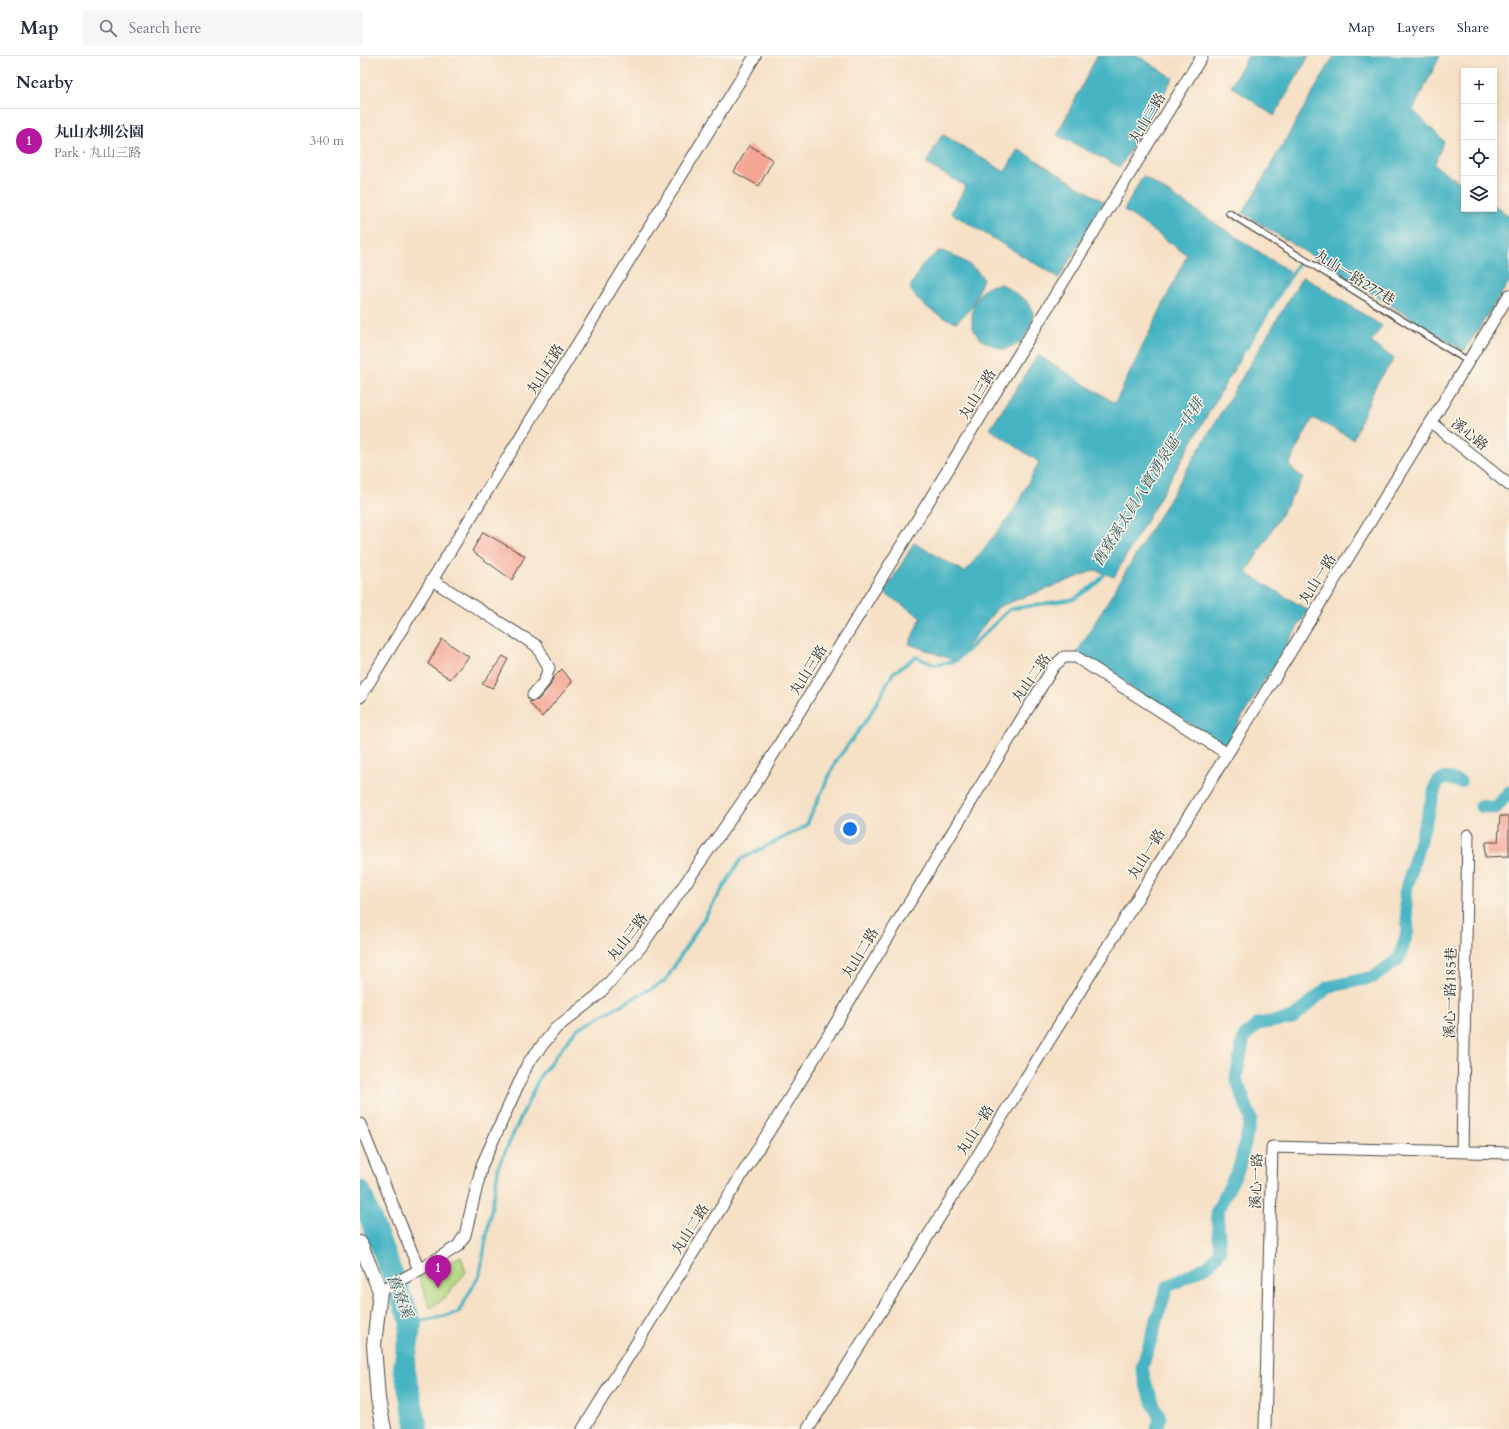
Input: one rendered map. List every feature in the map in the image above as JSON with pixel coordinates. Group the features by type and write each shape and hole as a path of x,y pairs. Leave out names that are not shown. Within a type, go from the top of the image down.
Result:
{"street":[{"name":"丸山五路","path":"360,697 754,56"},
{"name":"丸山三路","path":"380,1291 419,1270 458,1246 465,1236 482,1165 528,1063 556,1028 598,995 640,948 755,784 1202,56"},
{"name":"丸山一路","path":"808,1429 1509,295"},
{"name":"溪心路","path":"1431,422 1509,484"},
{"path":"432,580 537,646 548,668 544,682 533,695"},
{"name":"丸山二路","path":"583,1429 801,1080 1054,666 1064,657 1076,658 1226,753"},
{"name":"溪心一路185巷","path":"1462,1152 1468,835"},
{"path":"360,1124 419,1270"},
{"name":"溪心一路","path":"1264,1429 1272,1147 1509,1153"},
{"path":"360,1243 380,1291 374,1345 378,1399 384,1429"}],"lane":[{"name":"丸山一路277巷","path":"1229,213 1468,361"}],"green space":[{"path":"461,1256 466,1272 445,1298 430,1308 419,1278"}],"water":[{"path":"1097,56 1138,56 1173,78 1120,167 1057,135"},
{"path":"1248,56 1309,56 1274,116 1231,86"},
{"path":"1334,56 1440,56 1413,110 1444,141 1434,165 1461,183 1461,212 1497,212 1497,207 1509,216 1509,282 1464,351 1243,213"},
{"path":"942,134 1005,172 1018,149 1104,202 1059,278 951,213 966,186 926,164"},
{"path":"1143,176 1290,272 1114,577 1096,570 998,607 956,661 909,644 921,617 884,593 914,543 965,572 1013,512 1039,462 990,429 1038,355 1115,403 1187,255 1124,210"},
{"path":"939,251 950,254 964,261 976,270 983,279 972,307 957,322 944,318 930,310 913,294 910,288 922,265"},
{"path":"1303,276 1382,326 1371,342 1394,359 1376,385 1353,439 1313,418 1294,453 1289,466 1303,478 1246,573 1308,610 1225,745 1076,654"},
{"path":"1002,284 1028,302 1033,313 1032,325 1022,341 1004,350 986,342 979,337 972,324 974,305 980,293 990,286"}],"building":[{"path":"749,145 773,160 759,186 734,172"},
{"path":"483,532 525,556 512,580 472,551"},
{"path":"442,639 469,657 450,679 428,664"},
{"path":"503,656 508,659 493,688 482,684"},
{"path":"562,669 572,682 542,717 529,702 538,700 550,686 553,678"},
{"path":"1500,816 1509,816 1509,856 1485,857 1486,842 1498,842"}],"waterway":[{"name":"舊寮溪太員八寶湧泉區一中排","path":"1246,349 1300,261"},
{"name":"舊寮溪太員八寶湧泉區一中排","path":"411,1323 458,1313 480,1274 499,1165 540,1076 577,1029 665,981 741,859 806,826 836,761 868,718 893,673 916,657 935,665 956,661 1010,609 1074,599 1096,584 1107,571"},
{"path":"1157,1429 1160,1419 1146,1385 1142,1368 1167,1287 1209,1265 1220,1251 1217,1211 1239,1168 1251,1119 1236,1078 1244,1037 1258,1024 1293,1018 1328,987 1374,977 1399,959 1408,930 1405,893 1437,782 1447,778 1460,782"},
{"path":"1481,806 1496,808 1509,792"},
{"name":"舊寮溪","path":"360,1191 411,1323 404,1367 417,1429"}],"place":[{"name":"丸山水圳公園","path":"438,1288"}]}
